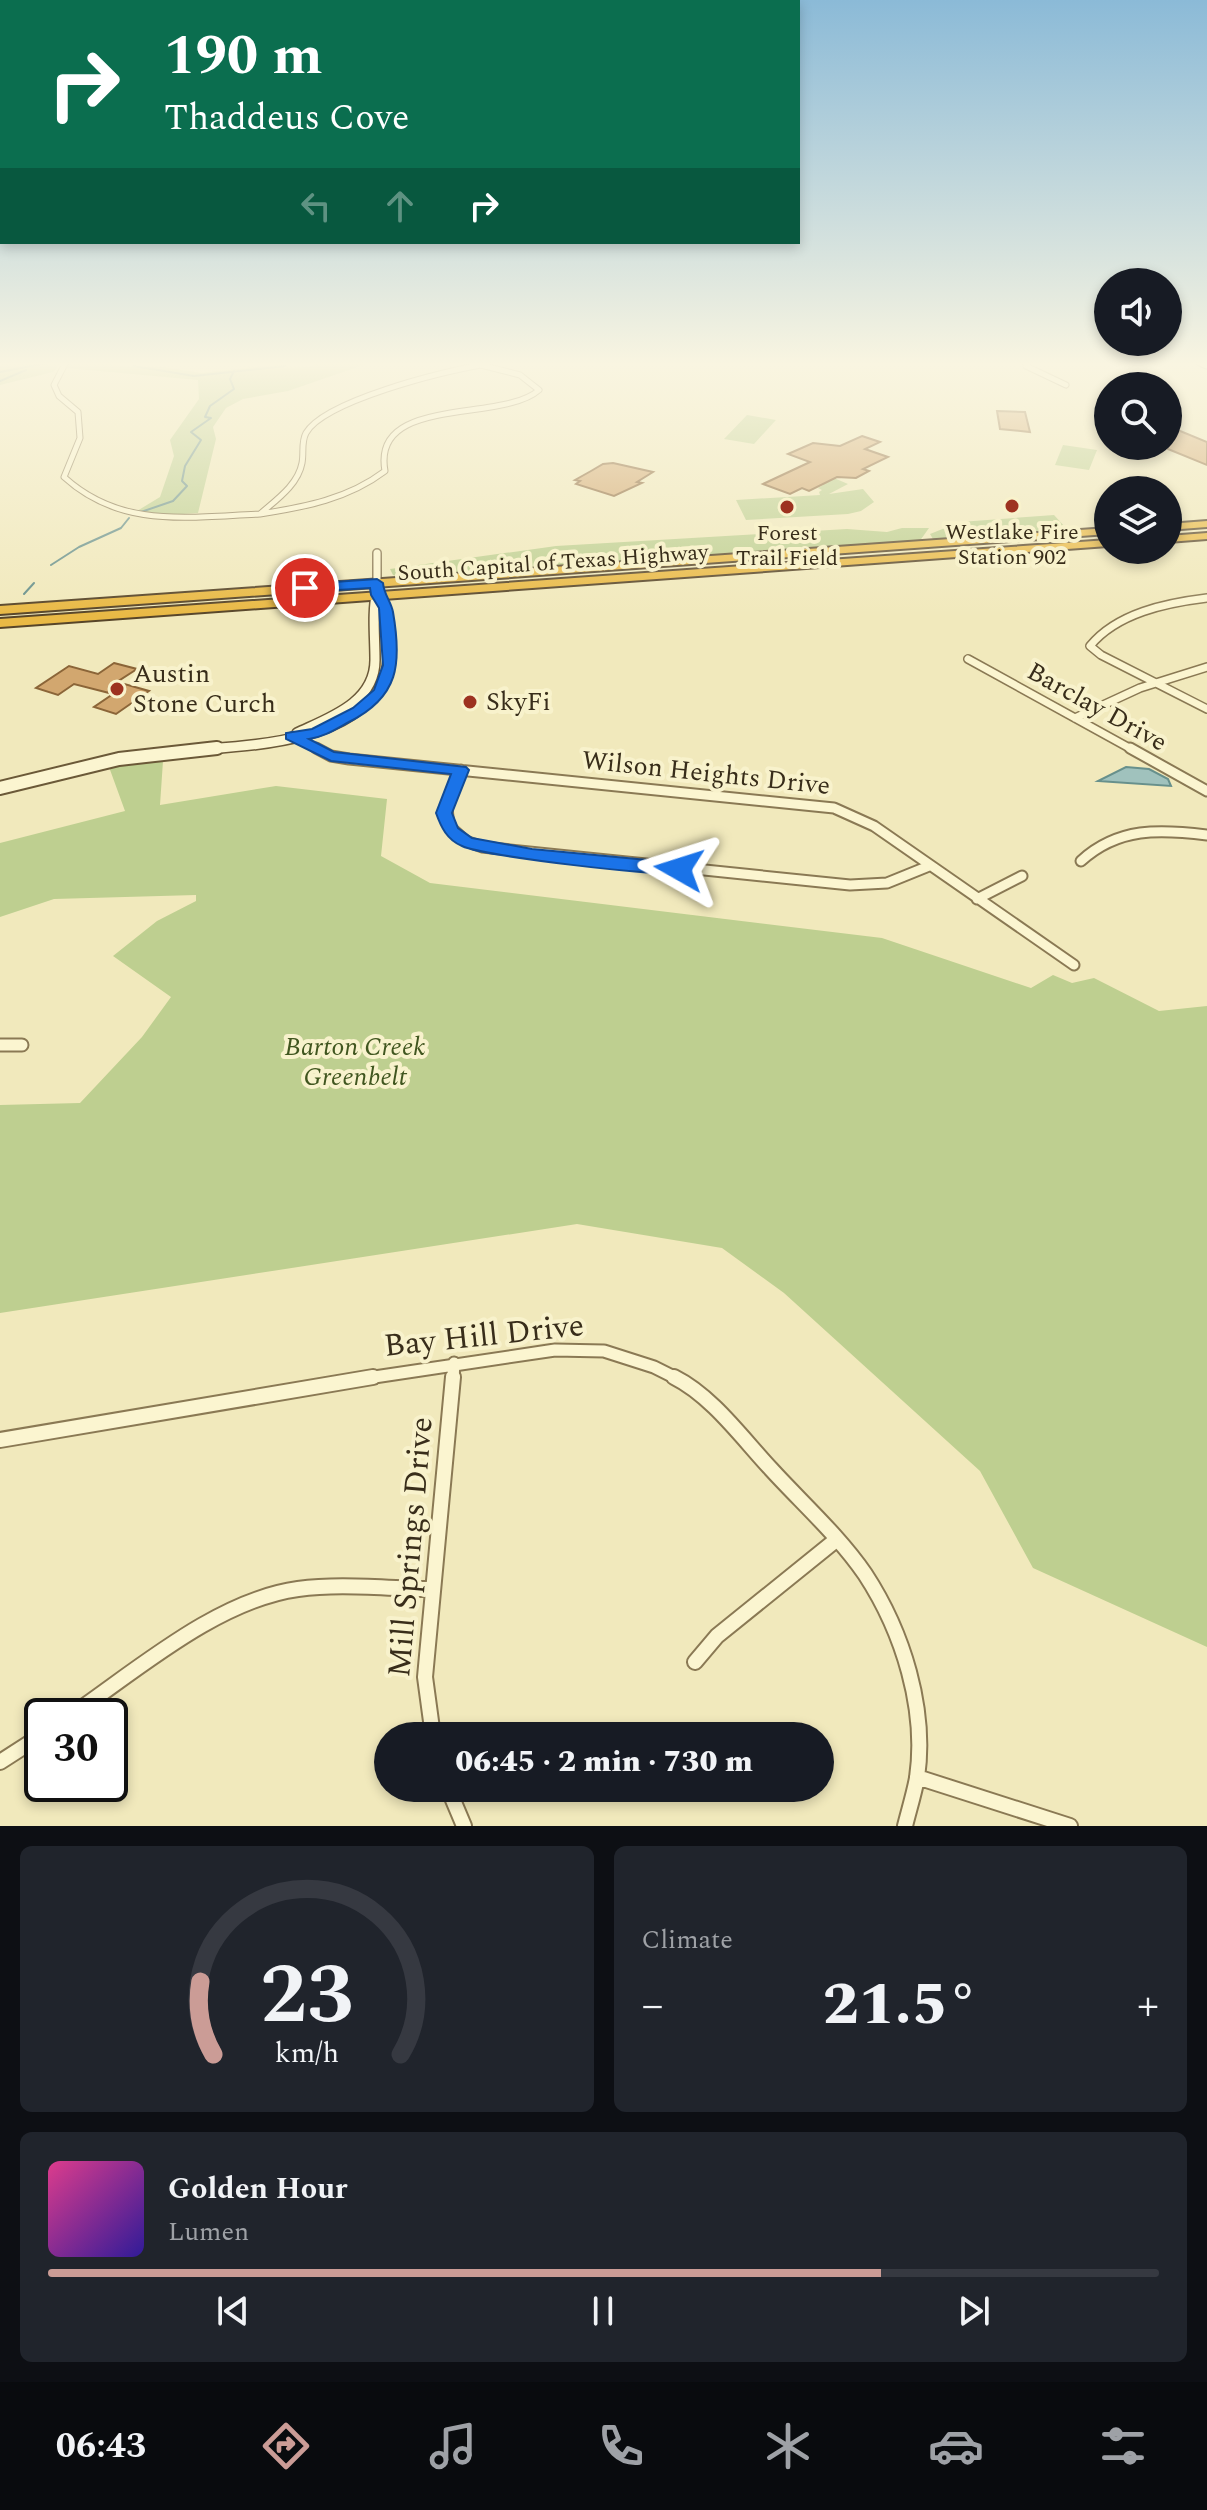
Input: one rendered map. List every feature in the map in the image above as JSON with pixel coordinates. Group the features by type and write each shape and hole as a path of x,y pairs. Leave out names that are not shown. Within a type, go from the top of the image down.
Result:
{"highway":[{"path":"1183,526 1207,515"},
{"path":"1183,526 1207,524"},
{"name":"South Capital of Texas Highway","path":"0,623 377,589 1094,532"},
{"path":"1182,538 1207,536"},
{"name":"South Capital of Texas Highway","path":"0,610 1094,544"}],"street":[{"path":"76,447 64,477 76,491 89,500 117,510 166,516 260,514 308,506 371,484 385,471 382,455 386,447"},
{"path":"260,514 292,485 302,467 301,447"},
{"path":"0,788 75,767 292,736 343,711 366,692 375,665 373,608 377,589 377,553"},
{"path":"1207,598 1147,611 1096,636 1090,646 1101,655 1207,709"},
{"name":"Barclay Drive","path":"968,659 1207,791"},
{"path":"1075,718 1155,682 1207,667"},
{"name":"Wilson Heights Drive","path":"292,736 331,756 820,805 847,812 874,826 1074,965"},
{"path":"461,770 446,805 446,823 457,838 482,847 850,885 887,883 929,866"},
{"path":"1081,861 1101,841 1117,835 1159,831 1207,835"},
{"path":"977,899 1022,876"},
{"path":"0,1045 22,1045"},
{"name":"Bay Hill Drive","path":"0,1440 454,1363 555,1350 604,1351 654,1367 688,1384 717,1411 836,1540 864,1573 880,1600 907,1662 917,1717 917,1777 905,1826"},
{"name":"Mill Springs Drive","path":"431,1722 425,1677 454,1363"},
{"path":"695,1662 717,1636 836,1540"},
{"path":"97,1698 213,1621 254,1599 296,1589 433,1589"},
{"path":"0,1762 24,1747"},
{"path":"917,1777 1070,1826"},
{"path":"454,1802 464,1826"}],"green space":[{"path":"172,447 214,447 198,513 168,515 137,511 160,497 174,456"},
{"path":"1062,447 1094,450 1089,470 1055,465"},
{"name":"Forest Trail Field","path":"827,475 848,484 829,494 863,489 874,502 861,511 848,514 746,520 736,500 820,495 822,490 818,488 823,485 816,482"},
{"path":"1054,515 1066,528 1063,531 933,539 930,534 960,522"},
{"path":"902,528 929,528 919,542 399,577 393,575 390,569 556,546 847,529 887,532"},
{"name":"Barton Creek Greenbelt","path":"163,761 160,805 276,786 387,799 381,856 430,883 882,938 1031,988 1053,975 1072,983 1094,978 1159,1011 1207,1006 1207,1647 1033,1568 980,1471 784,1293 722,1248 577,1224 0,1313 0,1105 80,1103 142,1037 171,997 113,956 157,921 196,901 196,895 54,899 0,917 0,843 125,811 109,767"}],"water":[{"path":"1126,767 1149,769 1168,779 1171,786 1098,781"}],"building":[{"path":"803,447 869,447 865,449 888,457 863,469 869,471 856,478 837,477 809,491 802,488 790,494 763,484 810,462 788,454"},
{"path":"1182,447 1207,447 1207,465 1182,455"},
{"path":"613,463 653,472 637,482 642,483 614,496 576,484 580,481 575,480 603,464"},
{"name":"Austin Stone Curch","path":"114,663 137,669 117,682 149,691 116,714 94,707 113,694 74,684 58,695 36,688 69,666 98,674"}],"waterway":[{"path":"141,512 173,501 187,486 182,481 185,466 197,447"},
{"path":"51,565 79,547 121,528 129,518"},
{"path":"24,594 34,583"}],"place":[{"name":"Westlake Fire Station 902","path":"1012,506"},
{"name":"Forest Trail Field","path":"787,507"},
{"name":"Austin Stone Curch","path":"117,689"},
{"name":"SkyFi","path":"470,702"}],"route":[{"path":"305,588 377,583 377,595 386,608 390,665 388,679 381,692 359,711 316,733 292,736 331,756 461,770 444,813 451,831 467,843 532,854 679,869"}]}
